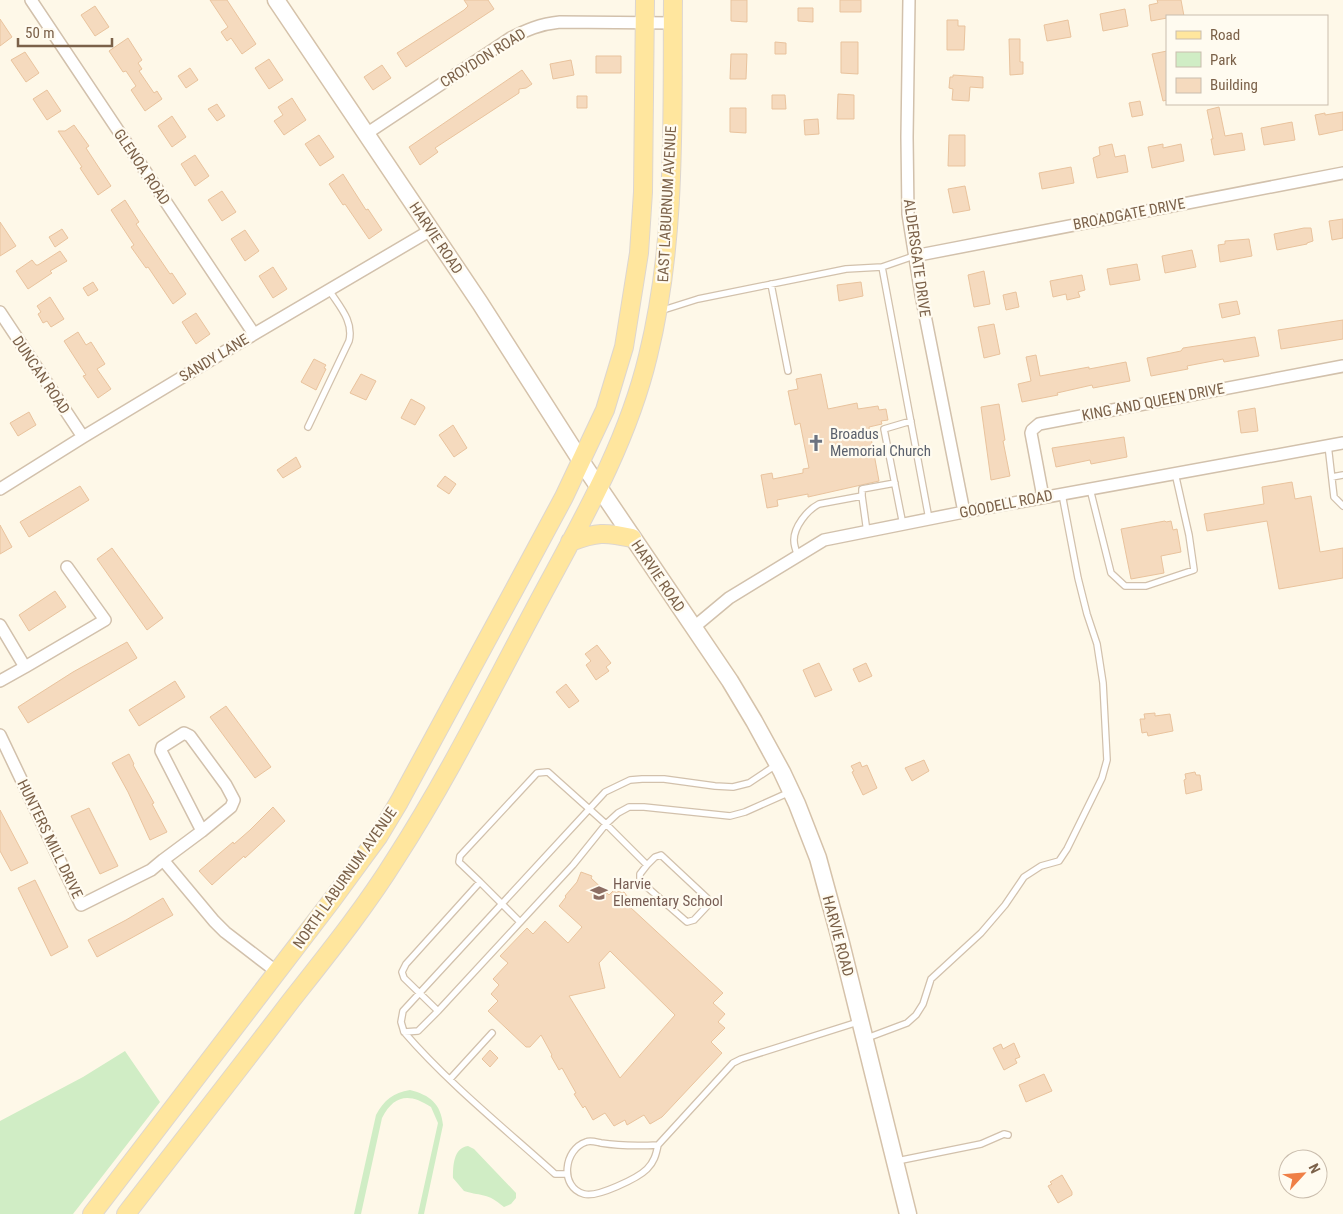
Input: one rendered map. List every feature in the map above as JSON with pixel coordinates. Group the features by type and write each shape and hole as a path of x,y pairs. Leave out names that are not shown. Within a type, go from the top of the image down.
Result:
{"main road":[{"name":"EAST LABURNUM AVENUE","path":"581,461 605,410 624,347 640,253 643,192 645,0"},
{"name":"EAST LABURNUM AVENUE","path":"599,487 616,453 635,403 648,358 658,312 667,248 671,174 673,0"},
{"name":"NORTH LABURNUM AVENUE","path":"92,1214 332,900 386,823 514,590 564,497 581,461"},
{"name":"NORTH LABURNUM AVENUE","path":"126,1214 346,930 395,860 451,765 599,487"},
{"path":"570,542 608,533 632,538"}],"street":[{"name":"GLENOA ROAD","path":"31,0 254,334"},
{"name":"HARVIE ROAD","path":"276,0 431,230 581,461 754,720 778,764 818,858 908,1214"},
{"name":"ALDERSGATE DRIVE","path":"909,0 908,214 914,256 964,512"},
{"name":"CROYDON ROAD","path":"366,134 526,29 560,22 673,23"},
{"name":"BROADGATE DRIVE","path":"914,256 1343,173"},
{"name":"SANDY LANE","path":"0,489 254,334 431,230"},
{"name":"DUNCAN ROAD","path":"0,312 83,437"},
{"name":"KING AND QUEEN DRIVE","path":"1043,497 1030,433 1039,424 1343,366"},
{"name":"GOODELL ROAD","path":"693,628 729,598 824,540 1043,497 1343,443"},
{"path":"0,681 105,620 67,567"},
{"path":"0,625 24,667"},
{"path":"202,831 161,751 162,747 184,733 190,736 226,785 234,800 231,806 202,831 164,860 214,922 277,972"},
{"name":"HUNTERS MILL DRIVE","path":"0,735 81,904 150,870 164,860"}],"lane":[{"path":"658,312 698,299 846,269 882,267 914,256"},
{"path":"882,267 929,519"},
{"path":"771,284 788,370"},
{"path":"308,427 351,334 347,318 329,290"},
{"path":"903,525 884,429 911,422"},
{"path":"1328,445 1334,497 1343,506"},
{"path":"1090,489 1111,573 1125,586 1146,586 1194,570 1176,473"},
{"path":"1332,477 1343,475"},
{"path":"866,532 862,489 895,483"},
{"path":"865,1038 907,1023 916,1015 923,1004 931,979 981,933 1005,905 1024,877 1041,866 1059,861 1067,850 1102,778 1107,760 1103,683 1097,644 1078,578 1062,494"},
{"path":"798,556 794,541 795,534 799,524 814,506 862,496"},
{"path":"566,1174 555,1174 450,1079 404,1032 401,1022 403,1012 588,808 605,792 630,780 664,779 733,787 749,783 778,764"},
{"path":"520,922 459,862 460,856 537,773 548,772 606,824 646,865"},
{"path":"404,1032 418,1032 573,865 606,824 618,813 629,807 644,807 730,816 745,812 791,792"},
{"path":"661,855 707,898 708,904 694,920 687,922 640,881 640,874 646,865 655,857 661,855"},
{"path":"438,1011 404,978 402,972 406,964 480,882"},
{"path":"658,1145 624,1146 588,1141 578,1145 569,1156 566,1174 573,1187 583,1194 594,1195 608,1190 646,1170 655,1159 658,1145 733,1063 860,1021"},
{"path":"450,1079 492,1033"},
{"path":"895,1162 981,1144 1004,1134 1008,1135"}],"green space":[{"path":"125,1051 160,1102 73,1214 0,1214 0,1121 83,1077"},
{"path":"410,1090 429,1098 437,1106 443,1125 424,1214 418,1214 438,1123 431,1107 416,1099 403,1098 392,1104 382,1118 361,1214 354,1214 376,1115 382,1105 390,1098"},
{"path":"468,1146 474,1149 516,1193 516,1198 511,1204 504,1207 489,1197 464,1191 453,1178 457,1154 463,1147"}],"building":[{"path":"210,0 227,0 256,44 242,54 231,38 227,41 221,32 228,27"},
{"path":"464,0 488,0 494,9 406,67 397,53 464,10 468,6"},
{"path":"731,0 747,0 747,22 731,21"},
{"path":"840,0 861,0 861,12 840,12"},
{"path":"1157,0 1181,0 1184,15 1166,15 1166,18 1151,21 1149,5 1158,3"},
{"path":"95,6 109,27 95,36 81,15"},
{"path":"798,8 813,8 813,22 798,21"},
{"path":"1125,9 1128,26 1103,31 1100,14"},
{"path":"0,19 12,37 0,46"},
{"path":"947,20 958,20 958,26 965,26 964,50 947,50"},
{"path":"1068,20 1071,37 1047,41 1044,25"},
{"path":"128,38 142,60 138,63 142,69 139,71 154,93 157,91 162,99 145,111 131,90 136,86 126,71 123,72 109,51"},
{"path":"1009,39 1020,39 1020,62 1023,62 1023,74 1010,75"},
{"path":"775,42 786,43 786,54 775,54"},
{"path":"841,42 858,42 858,74 841,73"},
{"path":"1166,51 1166,100 1163,101 1152,54"},
{"path":"25,52 39,73 26,82 11,60"},
{"path":"731,54 747,54 746,79 730,79"},
{"path":"596,56 621,56 621,73 596,73"},
{"path":"269,59 283,80 269,89 255,68"},
{"path":"571,60 574,75 553,79 550,64"},
{"path":"382,65 391,78 373,90 364,77"},
{"path":"190,68 198,80 186,88 178,76"},
{"path":"522,70 532,84 526,88 519,89 519,93 435,148 438,152 420,165 409,147"},
{"path":"953,75 983,77 983,88 970,87 969,101 952,100 953,89 949,88 950,77 953,77"},
{"path":"47,90 61,111 47,120 33,99"},
{"path":"838,94 854,95 854,119 837,119"},
{"path":"772,95 785,95 786,109 772,109"},
{"path":"577,96 587,96 587,108 577,108"},
{"path":"292,98 306,120 284,135 274,121 283,115 278,107"},
{"path":"1140,101 1143,115 1132,117 1129,103"},
{"path":"217,104 225,116 217,121 208,109"},
{"path":"1219,107 1225,136 1242,133 1245,150 1214,155 1207,110"},
{"path":"730,108 746,108 746,133 730,132"},
{"path":"1343,112 1343,130 1319,135 1315,115"},
{"path":"172,116 186,137 172,147 158,126"},
{"path":"818,119 819,134 805,135 804,120"},
{"path":"1292,122 1295,140 1264,145 1261,128"},
{"path":"74,125 89,146 86,148 111,186 98,195 58,131 65,131"},
{"path":"319,135 334,157 320,166 305,144"},
{"path":"949,135 965,135 965,166 948,166"},
{"path":"1112,144 1115,157 1125,155 1128,172 1097,178 1093,158 1100,155 1099,147"},
{"path":"1163,144 1163,148 1181,144 1184,161 1152,168 1148,147"},
{"path":"195,155 209,176 195,186 181,164"},
{"path":"1071,167 1074,183 1042,189 1039,173"},
{"path":"343,174 366,210 368,209 382,230 369,239 329,184"},
{"path":"965,186 970,210 953,213 948,189"},
{"path":"222,191 236,212 222,221 208,200"},
{"path":"125,200 139,222 136,224 186,294 173,304 148,267 146,268 131,247 134,245 111,210"},
{"path":"1343,219 1343,238 1332,240 1329,221"},
{"path":"0,222 16,246 0,256"},
{"path":"1311,228 1313,241 1277,250 1274,234"},
{"path":"62,229 68,238 55,247 49,237"},
{"path":"245,230 259,251 245,261 231,239"},
{"path":"1249,239 1252,256 1220,262 1218,245 1225,244 1225,241"},
{"path":"1192,250 1196,267 1165,273 1162,256"},
{"path":"60,251 67,261 50,271 52,273 28,289 16,271 32,260 38,265"},
{"path":"1137,264 1140,280 1110,285 1107,269"},
{"path":"273,267 287,289 273,298 259,276"},
{"path":"984,271 990,304 974,307 968,275"},
{"path":"1082,275 1085,290 1078,292 1080,297 1067,300 1066,294 1053,297 1050,281"},
{"path":"93,282 98,290 88,296 83,288"},
{"path":"861,282 863,296 839,301 837,285"},
{"path":"1016,292 1019,307 1006,310 1003,295"},
{"path":"50,297 64,319 51,327 47,321 43,323 38,314 41,312 37,306"},
{"path":"1237,301 1240,314 1222,318 1219,304"},
{"path":"196,313 210,334 196,344 182,322"},
{"path":"1343,320 1343,339 1281,349 1278,330"},
{"path":"994,324 1000,354 984,358 978,327"},
{"path":"78,332 86,345 91,342 105,364 97,369 111,389 98,398 83,376 86,375 64,341"},
{"path":"1255,337 1259,356 1224,362 1223,359 1187,366 1188,369 1151,376 1147,358 1181,351 1183,348"},
{"path":"1036,355 1040,376 1126,362 1130,381 1093,388 1092,385 1057,393 1058,395 1022,402 1018,384 1031,381 1026,357"},
{"path":"314,359 326,365 316,390 301,382"},
{"path":"361,374 376,381 366,400 350,393"},
{"name":"Broadus Memorial Church","path":"821,374 828,409 857,403 858,409 878,406 879,410 886,409 888,420 881,421 882,424 869,427 879,481 808,497 808,494 777,500 778,506 767,508 761,475 772,473 773,479 803,473 803,469 809,468 800,423 795,425 788,391 798,389 796,379"},
{"path":"411,399 425,408 415,425 401,418"},
{"path":"999,404 1005,440 1003,441 1010,476 991,480 981,407"},
{"path":"1255,408 1258,431 1241,433 1238,411"},
{"path":"29,412 36,425 18,436 10,423"},
{"path":"453,425 467,448 454,457 439,435"},
{"path":"1124,437 1127,457 1091,464 1090,460 1056,467 1052,448"},
{"path":"296,457 301,467 283,478 277,470"},
{"path":"445,476 456,484 449,494 437,486"},
{"path":"1292,482 1295,499 1311,496 1320,552 1343,548 1343,578 1279,589 1267,521 1207,531 1204,514 1264,504 1262,487"},
{"path":"80,486 89,500 29,537 20,522"},
{"path":"1171,521 1173,530 1177,529 1181,552 1161,556 1164,573 1131,579 1121,529"},
{"path":"0,525 12,547 0,554"},
{"path":"112,548 163,618 147,630 97,559"},
{"path":"55,591 66,607 29,631 19,615"},
{"path":"127,642 137,658 28,723 18,707 73,672"},
{"path":"597,645 611,663 606,667 609,671 596,680 586,665 591,661 585,654"},
{"path":"819,663 832,690 815,697 803,670"},
{"path":"866,663 872,676 859,682 853,669"},
{"path":"175,681 185,697 139,726 129,710"},
{"path":"566,684 579,701 569,708 556,692"},
{"path":"226,706 271,767 255,778 210,717"},
{"path":"1155,713 1155,716 1170,714 1173,731 1148,736 1147,732 1142,733 1140,719 1145,719 1144,714"},
{"path":"129,754 167,832 150,840 128,792 112,763"},
{"path":"924,760 929,771 912,781 905,768"},
{"path":"860,762 862,767 867,765 877,788 863,795 851,766"},
{"path":"1195,772 1196,775 1200,775 1202,790 1186,794 1185,774"},
{"path":"273,807 285,821 212,885 199,871 233,842 234,844"},
{"path":"89,808 118,866 100,874 71,816"},
{"path":"0,810 28,863 11,871 0,851"},
{"path":"581,872 592,876 591,878 609,895 614,890 616,893 619,891 624,892 633,904 630,907 723,993 713,1003 725,1014 718,1022 725,1028 711,1042 722,1053 662,1117 650,1124 644,1115 627,1125 625,1120 614,1126 605,1113 593,1120 585,1106 583,1108 574,1094 576,1093 562,1068 559,1070 541,1035 530,1047 526,1047 488,1011 498,1001 491,994 499,985 493,979 508,963 500,956 527,928 533,934 545,921 568,943 582,927 559,906 577,882","holes":["610,951 675,1015 620,1078 569,996 605,988 599,963"]},
{"path":"35,880 68,947 51,956 18,888"},
{"path":"163,898 173,915 97,957 88,940"},
{"path":"1014,1043 1020,1057 1015,1059 1017,1063 1004,1070 993,1048 1001,1044 1003,1049"},
{"path":"490,1050 498,1058 490,1067 482,1059"},
{"path":"1044,1074 1052,1091 1026,1102 1019,1085"},
{"path":"1062,1175 1072,1195 1058,1203 1048,1186 1052,1184 1050,1182"}],"place":[{"name":"Broadus Memorial Church","path":"816,443"},
{"name":"Harvie Elementary School","path":"599,893"}]}
